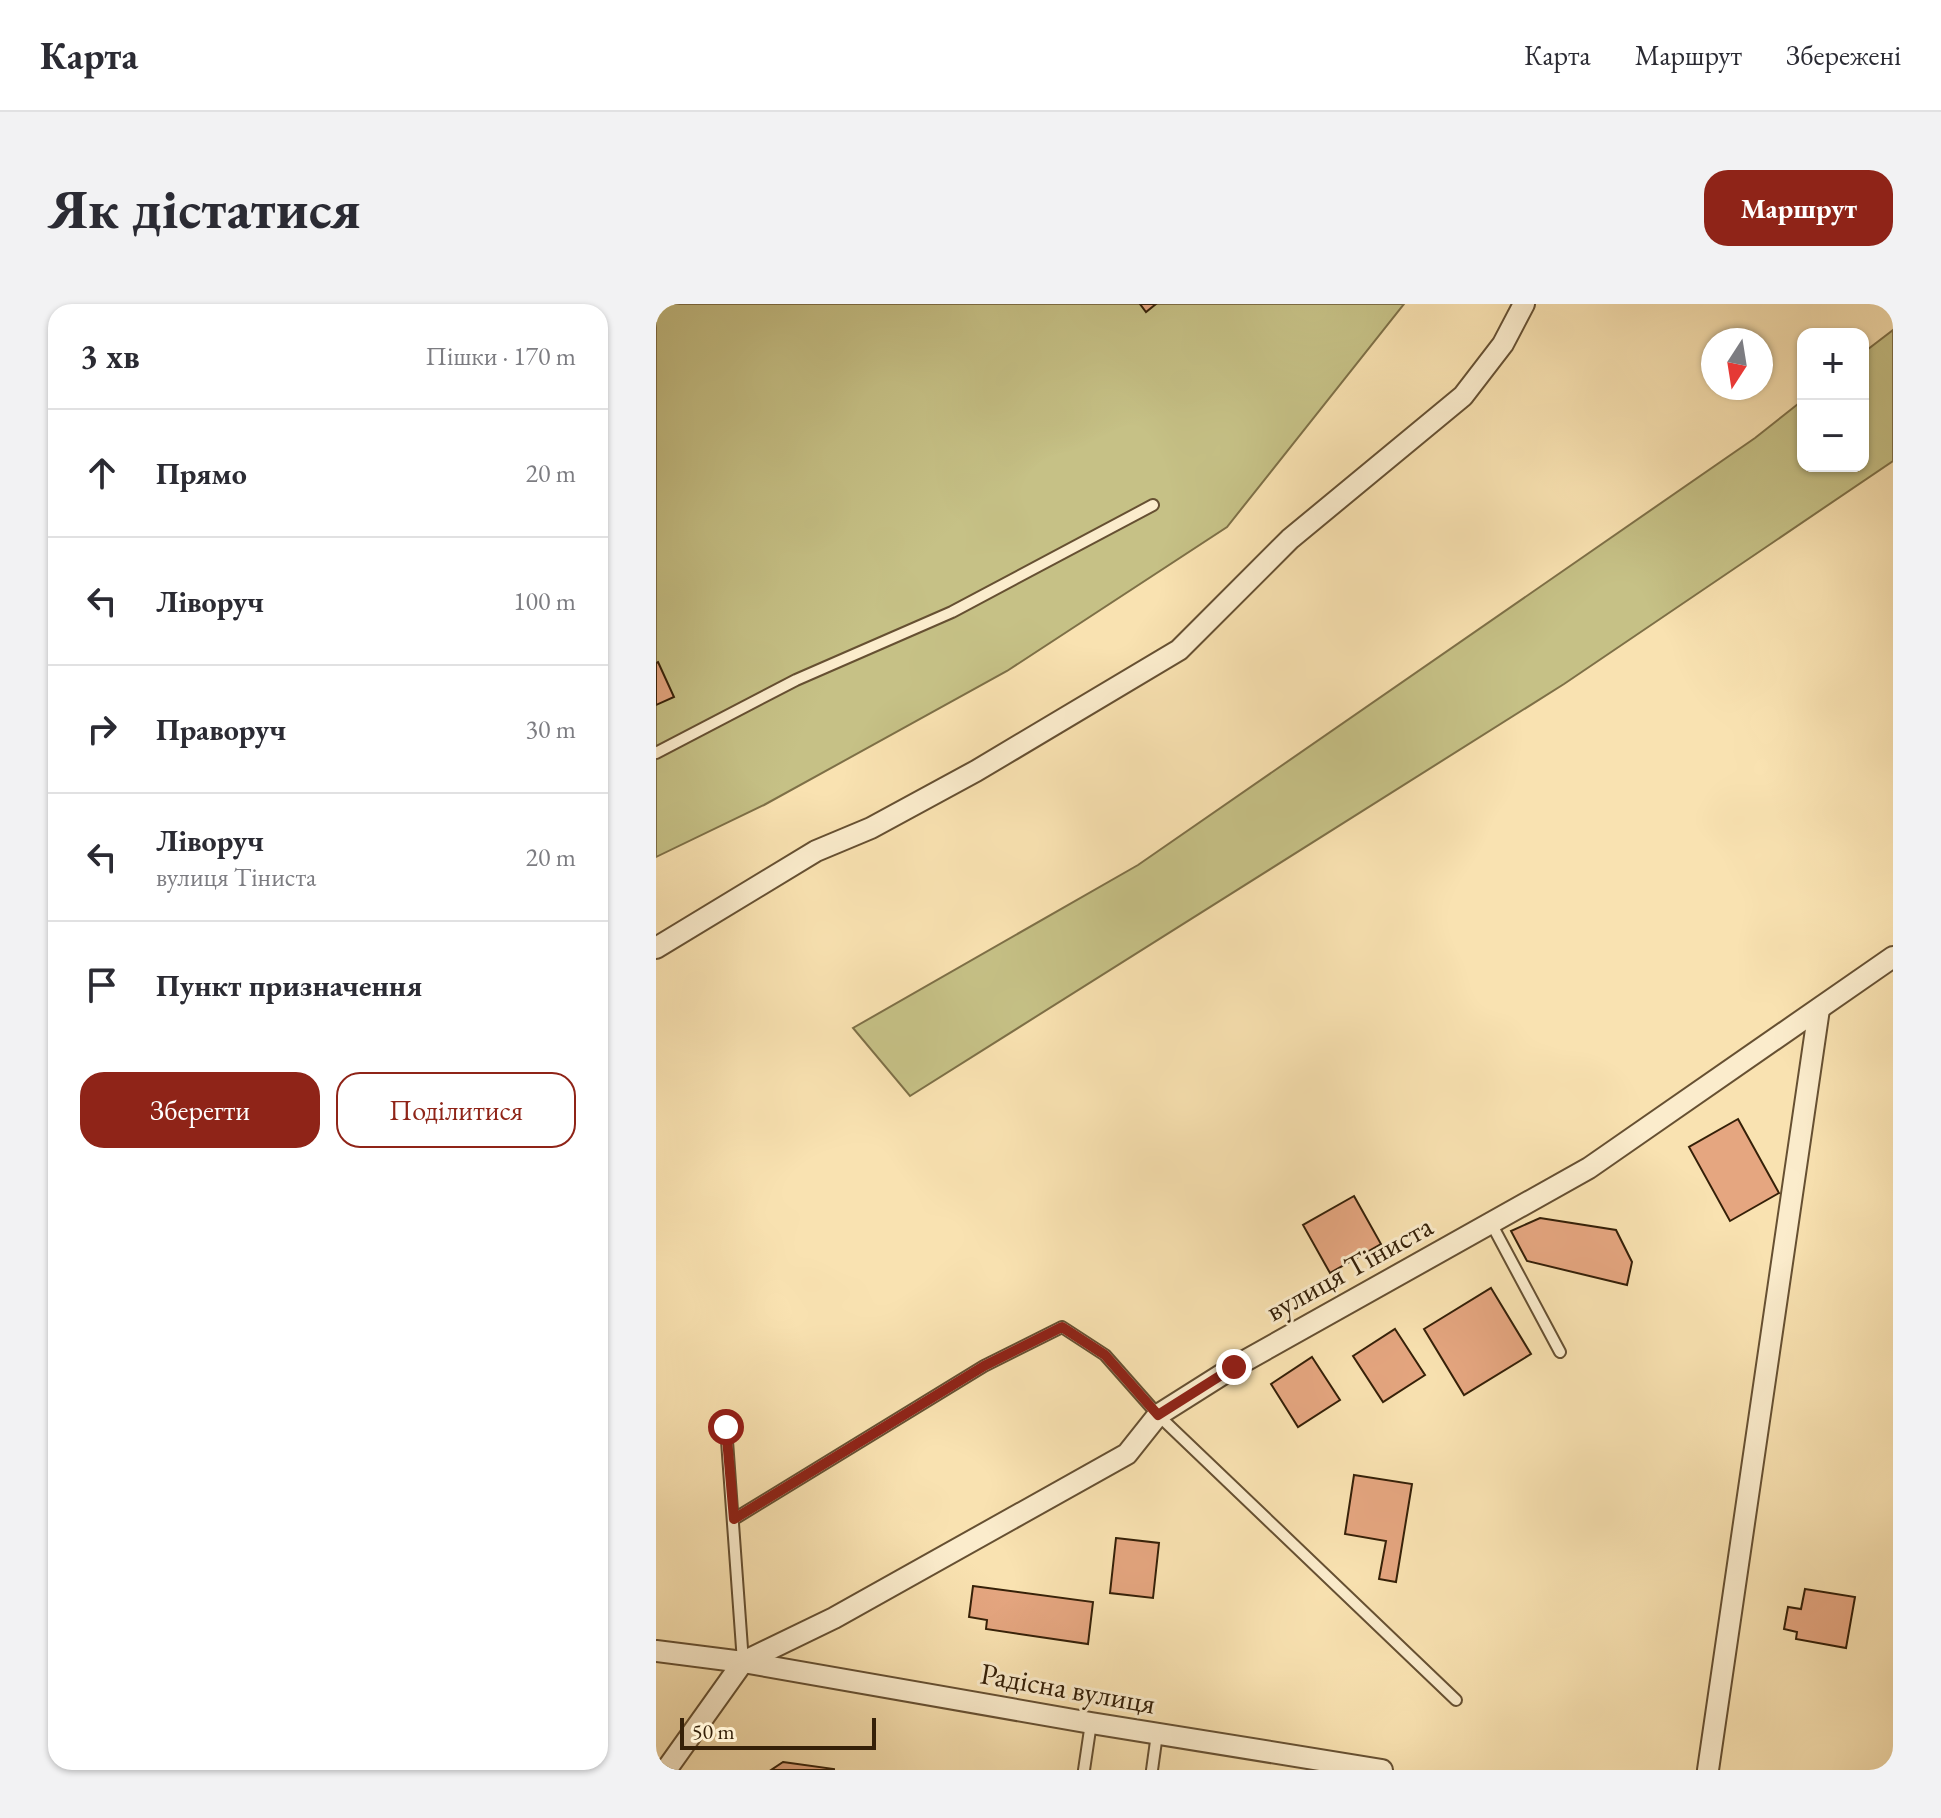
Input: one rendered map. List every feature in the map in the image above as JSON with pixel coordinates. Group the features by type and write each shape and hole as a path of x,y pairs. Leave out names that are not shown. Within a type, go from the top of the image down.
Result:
{"street":[{"path":"656,948 816,851 871,828 976,771 1179,650 1290,539 1463,396 1503,344 1524,304"},
{"name":"вулиця Тіниста","path":"743,1662 834,1618 1127,1454 1158,1415 1234,1367 1589,1168 1893,957"},
{"path":"1708,1770 1819,1009"},
{"name":"Радісна вулиця","path":"656,1651 743,1662 1382,1770"},
{"path":"666,1770 743,1662"}],"lane":[{"path":"656,753 796,680 952,612 1153,505"},
{"path":"1491,1223 1560,1352"},
{"path":"734,1519 984,1366 1062,1327 1105,1355 1158,1415 1456,1700"},
{"path":"726,1427 743,1662"},
{"path":"1084,1770 1091,1723"},
{"path":"1152,1770 1157,1734"}],"shaded area":[{"path":"656,304 1404,304 1227,527 1007,671 764,805 656,857"},
{"path":"1893,330 1893,461 1564,684 910,1096 853,1028 1138,865 1755,438 1797,405 1797,472 1869,472 1869,348"}],"building":[{"path":"1140,304 1156,304 1146,312"},
{"path":"656,663 674,697 656,705"},
{"path":"1738,1119 1779,1193 1730,1221 1689,1147"},
{"path":"1354,1196 1381,1244 1330,1273 1303,1225"},
{"path":"1540,1218 1616,1230 1632,1262 1627,1285 1527,1261 1511,1231"},
{"path":"1491,1288 1531,1354 1464,1395 1424,1329"},
{"path":"1395,1329 1425,1375 1383,1402 1353,1356"},
{"path":"1312,1357 1340,1400 1298,1427 1271,1384"},
{"path":"1354,1475 1412,1484 1396,1582 1379,1579 1386,1541 1345,1534"},
{"path":"1116,1538 1159,1543 1153,1598 1110,1593"},
{"path":"973,1586 1093,1602 1088,1644 986,1629 987,1620 969,1617"},
{"path":"1805,1589 1855,1597 1846,1648 1796,1639 1797,1632 1784,1629 1788,1607 1801,1609"},
{"path":"783,1762 834,1769 834,1770 771,1770"}],"route":[{"path":"726,1427 734,1519 984,1366 1062,1327 1105,1355 1158,1415 1234,1367"}]}
